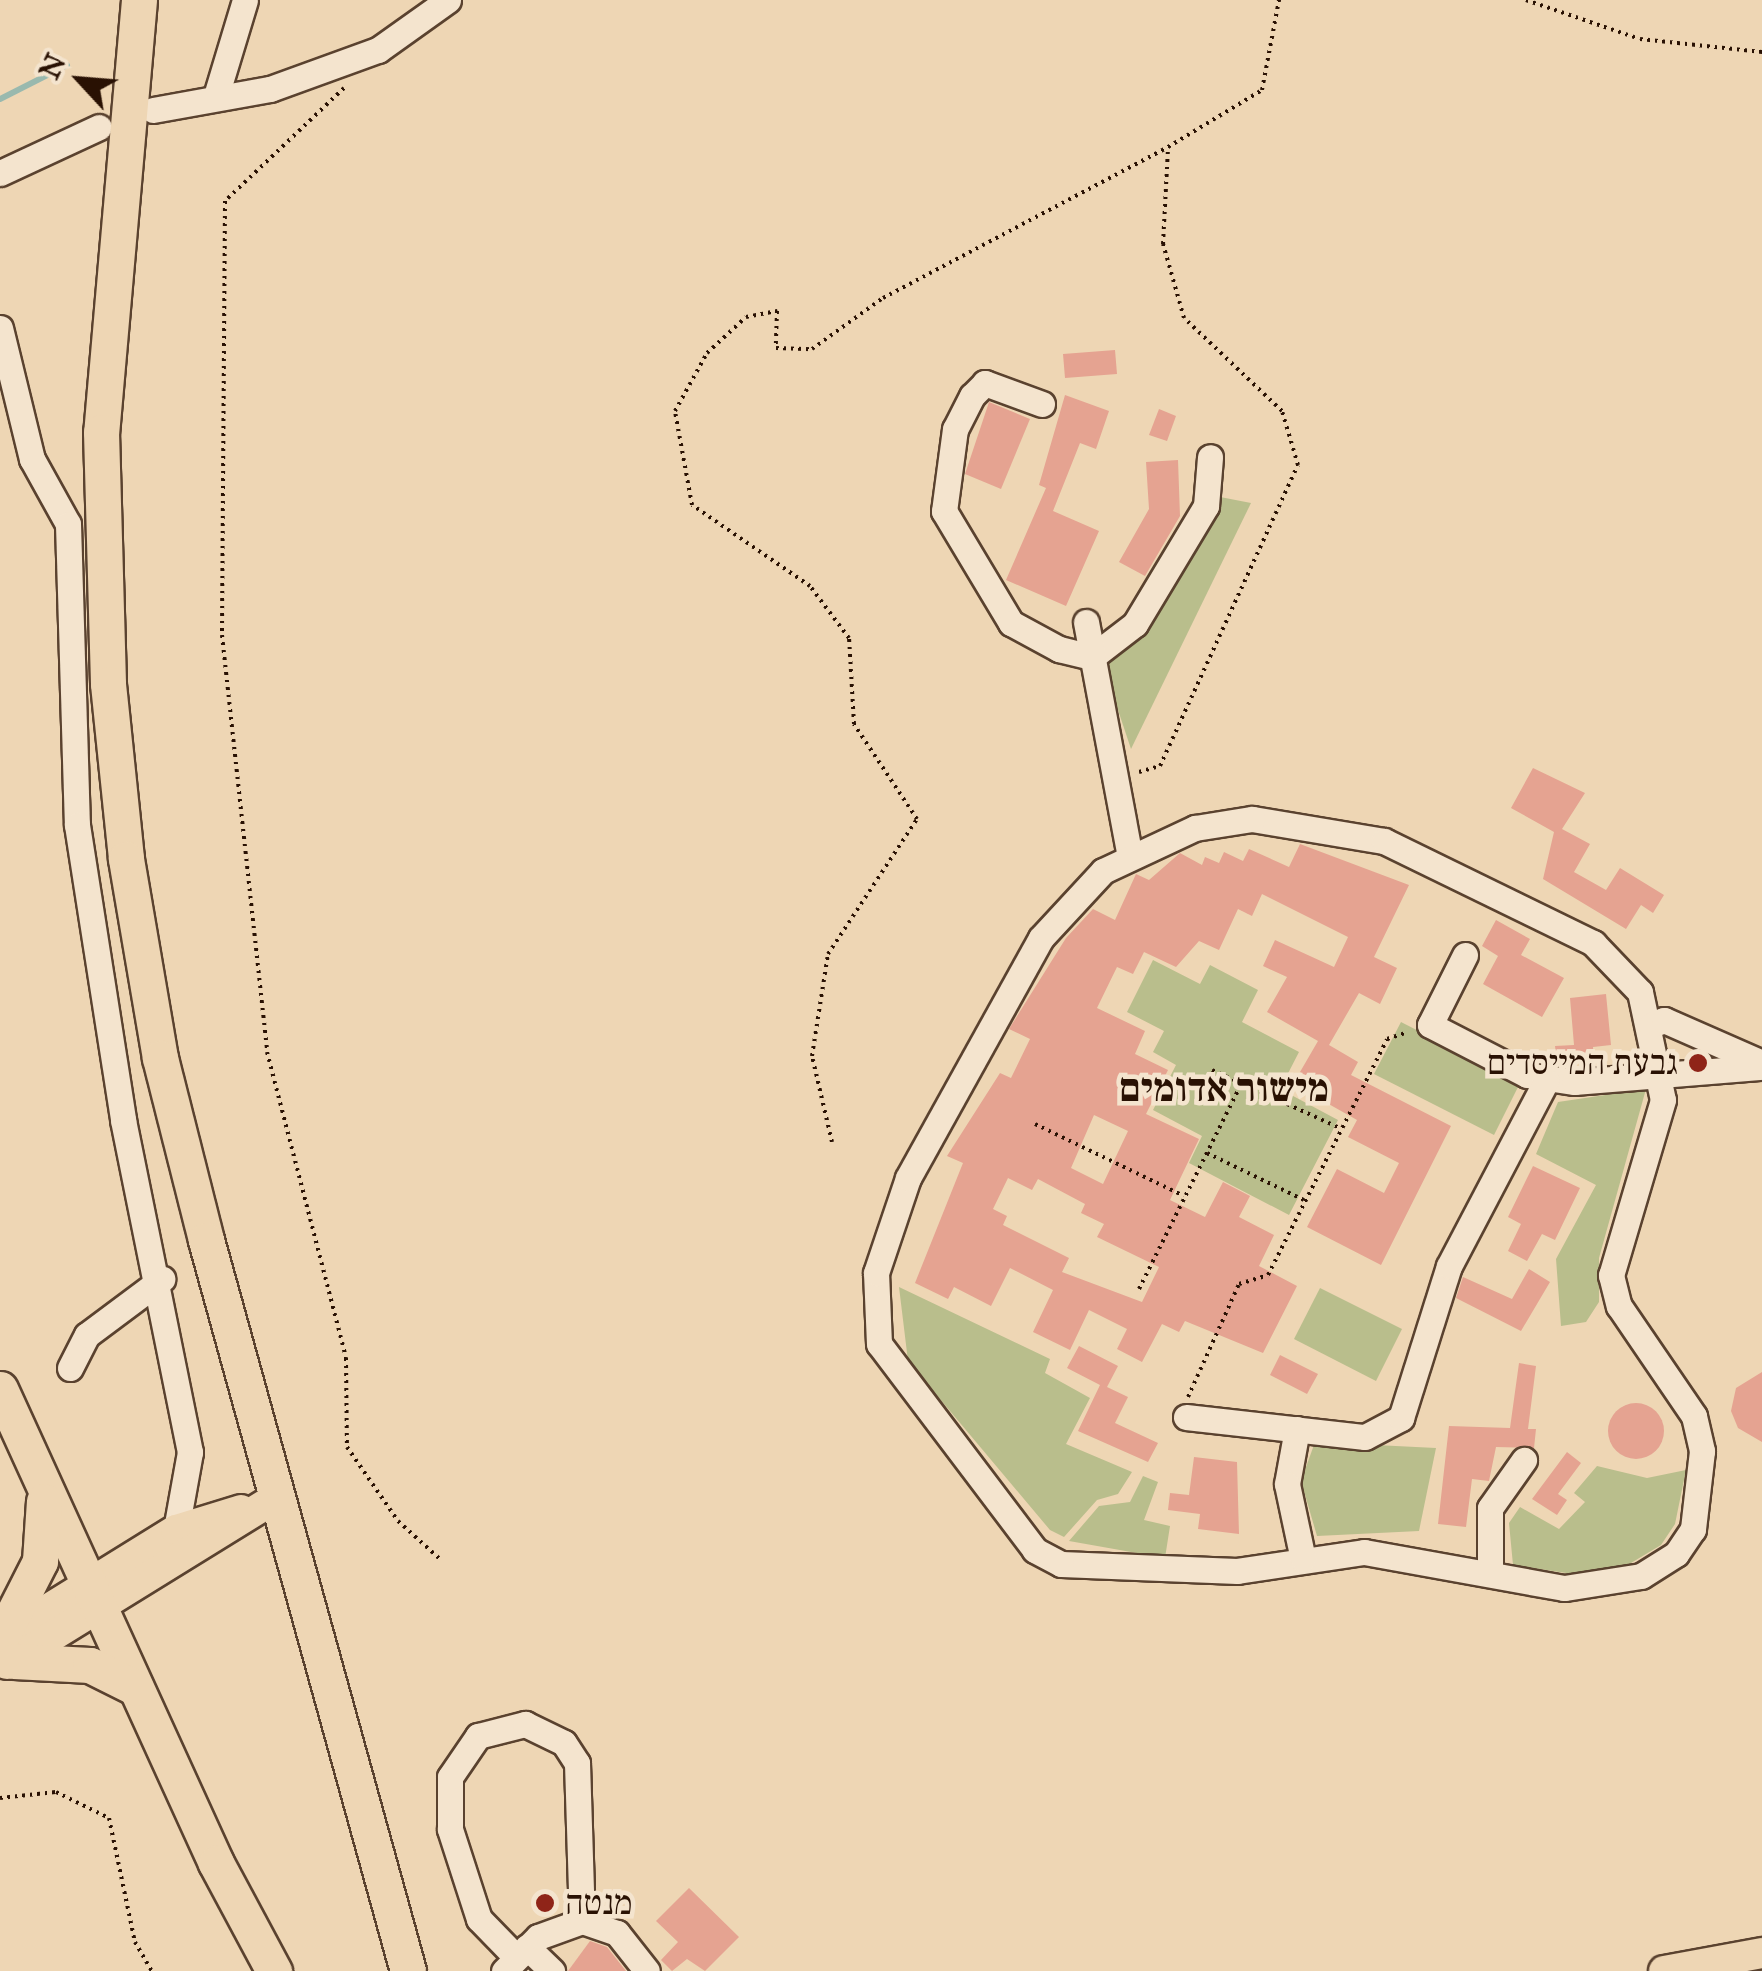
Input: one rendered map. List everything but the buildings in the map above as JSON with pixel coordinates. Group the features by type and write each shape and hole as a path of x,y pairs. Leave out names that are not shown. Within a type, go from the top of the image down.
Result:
{"highway":[{"path":"139,0 102,432 108,684 160,1058 273,1500 408,1971"},
{"path":"0,1389 136,1688 274,1971"},
{"path":"44,1490 40,1561 4,1652 90,1665 136,1688"}],"main road":[{"path":"4,1652 92,1594 176,1530 273,1500"},
{"path":"92,1594 273,1500"},
{"path":"1664,1971 1762,1953"}],"street":[{"path":"216,96 245,0"},
{"path":"153,110 270,89 378,50 448,0"},
{"path":"0,174 99,126"},
{"path":"0,328 32,458 68,524 76,825 123,1120 162,1279 190,1452 176,1530"},
{"path":"1042,404 985,384 972,396 955,429 944,511 1010,623 1092,657"},
{"path":"1092,657 1136,624 1206,506 1210,457"},
{"path":"1086,622 1111,779 1130,856"},
{"path":"1252,820 1384,841 1593,943 1625,969 1650,1024 1660,1072 1660,1124 1620,1221 1610,1274 1619,1306 1694,1416 1702,1495 1693,1529 1676,1554 1603,1588 1490,1574 1406,1554 1172,1574 1061,1564 1035,1550 880,1344 876,1272 944,1104 1041,938 1074,898 1130,856 1195,828 1252,820"},
{"path":"1465,955 1430,1025 1546,1081 1762,1065"},
{"path":"1650,1024 1664,1020 1762,1065"},
{"path":"1186,1417 1365,1437 1401,1418 1448,1266 1546,1081"},
{"path":"70,1368 87,1335 162,1279"},
{"path":"1297,1429 1287,1484 1303,1560"},
{"path":"1490,1574 1490,1508 1524,1460"},
{"path":"552,1971 516,1958 479,1919 450,1830 450,1777 478,1736 524,1724 564,1743 577,1763 582,1921"},
{"path":"516,1958 582,1921 616,1933 647,1971"}],"path":[{"path":"832,1142 812,1056 828,954 917,819 854,724 850,638 810,586 692,505 675,411 707,354 746,317 777,311 776,348 812,350 883,298 1168,147 1262,90 1278,0"},
{"path":"1526,0 1640,40 1762,52"},
{"path":"351,82 225,202 222,634 268,1052 346,1358 347,1447 398,1521 441,1560"},
{"path":"1111,779 1160,766 1298,464 1282,411 1184,318 1163,244 1168,147"},
{"path":"1186,1417 1239,1284 1268,1274 1387,1038 1430,1025"},
{"path":"1212,1070 1340,1128"},
{"path":"1140,1290 1241,1084"},
{"path":"1035,1124 1186,1196"},
{"path":"1207,1152 1306,1200"},
{"path":"0,1798 56,1792 109,1818 136,1942 152,1971"}],"green space":[{"path":"1215,496 1251,503 1131,749 1102,662"},
{"path":"1153,960 1200,984 1210,965 1258,990 1242,1022 1299,1052 1280,1089 1338,1120 1289,1215 1189,1163 1202,1136 1153,1110 1176,1065 1153,1052 1164,1031 1127,1012"},
{"path":"1401,1022 1520,1083 1494,1135 1374,1074"},
{"path":"1646,1089 1599,1258 1599,1302 1586,1322 1561,1326 1556,1259 1596,1185 1536,1154 1558,1102"},
{"path":"899,1287 1050,1359 1045,1373 1090,1398 1066,1444 1132,1472 1118,1494 1097,1500 1064,1537 1050,1530 908,1361"},
{"path":"1320,1288 1402,1329 1376,1381 1294,1339"},
{"path":"1315,1442 1436,1448 1419,1531 1317,1536 1301,1481"},
{"path":"1597,1466 1647,1478 1686,1470 1675,1524 1661,1545 1621,1569 1573,1574 1513,1565 1509,1523 1520,1507 1559,1529 1585,1502 1574,1493"},
{"path":"1143,1476 1158,1482 1144,1520 1170,1526 1165,1558 1069,1541 1099,1506 1130,1502"}],"waterway":[{"path":"0,99 67,65"}],"place":[{"name":"גבעת המייסדים","path":"1698,1063"},
{"name":"מנטה","path":"545,1903"}],"district":[{"name":"מישור אדומים","path":"1224,1088"}]}
